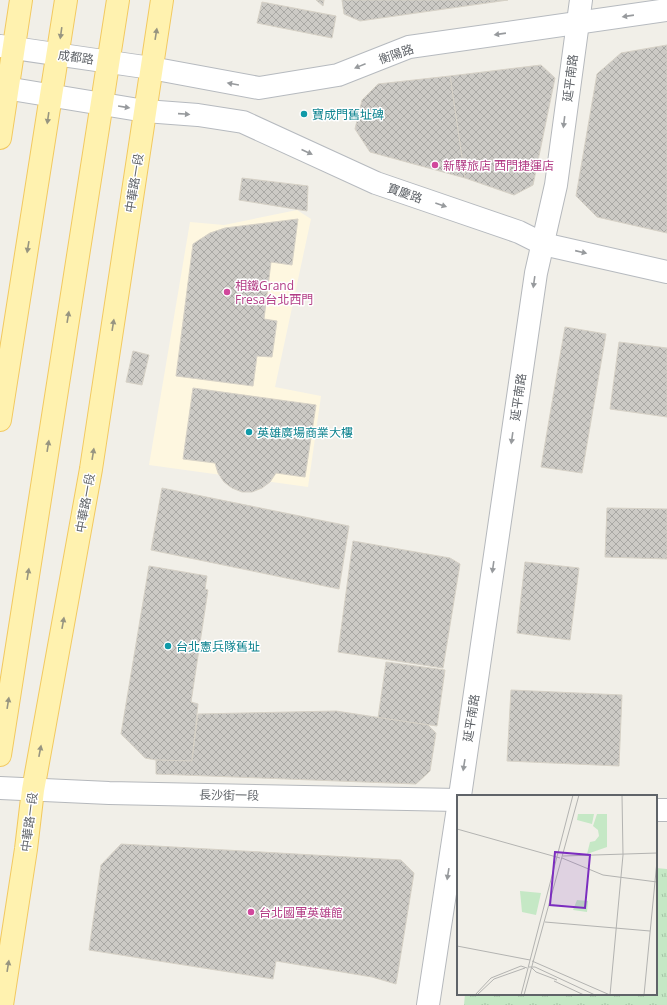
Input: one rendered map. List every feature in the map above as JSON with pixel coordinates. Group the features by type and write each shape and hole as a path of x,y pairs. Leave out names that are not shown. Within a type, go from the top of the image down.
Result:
{"main road":[{"path":"0,138 7,47 21,0"},
{"path":"0,420 66,0"},
{"path":"0,755 118,0"},
{"name":"中華路一段","path":"2,1005 25,857 33,790 91,469 162,0"}],"street":[{"name":"延平南路","path":"460,795 536,273 556,185 580,0"},
{"name":"衡陽路","path":"151,68 259,88 338,75 410,47 667,10"},
{"name":"成都路","path":"7,47 151,68"},
{"path":"4,88 146,111"},
{"name":"寶慶路","path":"146,111 198,115 242,122 376,183 519,232 543,244 667,272"},
{"name":"長沙街一段","path":"0,788 457,800"},
{"path":"428,1005 457,815"}],"shaded area":[{"path":"297,210 311,219 275,387 321,396 308,487 149,465 190,222 224,225"}],"green space":[{"path":"657,868 667,869 667,1005 464,1005 465,995 657,995"}],"building":[{"path":"316,0 324,0 323,6"},
{"path":"342,0 508,0 360,21 344,14"},
{"path":"262,2 336,16 332,38 257,23"},
{"path":"667,45 667,233 597,217 576,196 597,74 621,53"},
{"path":"541,65 555,78 533,185 514,195 465,178 450,76"},
{"path":"450,76 465,178 370,152 355,129 362,100 378,84"},
{"path":"242,178 308,186 307,211 239,200"},
{"name":"相鐵Grand Fresa台北西門","path":"298,219 292,265 271,262 264,319 277,321 272,357 257,356 253,386 176,376 193,244 210,233 225,228"},
{"path":"565,327 606,334 582,473 541,467"},
{"path":"619,342 667,348 667,417 610,409"},
{"path":"133,351 149,355 142,385 126,382"},
{"name":"英雄廣場商業大樓","path":"193,388 316,405 305,477 276,473 270,482 262,488 252,492 242,492 232,488 224,482 218,473 215,463 183,459"},
{"path":"162,488 349,526 339,589 151,550"},
{"path":"607,508 667,509 667,559 605,557"},
{"path":"353,541 450,558 460,564 443,668 338,652"},
{"path":"525,562 579,568 570,640 517,633"},
{"name":"台北憲兵隊舊址","path":"149,566 207,576 205,589 208,590 191,702 198,704 192,761 156,760 145,758 121,734"},
{"path":"386,662 445,670 437,726 378,718"},
{"path":"511,690 622,695 619,766 507,761"},
{"path":"336,711 428,725 436,733 430,771 416,784 156,774 156,760 192,761 198,714"},
{"name":"台北國軍英雄館","path":"121,844 401,860 414,873 396,984 372,977 276,961 273,979 89,950 101,865"}],"place":[{"name":"寶成門舊址碑","path":"304,114"},
{"name":"新驛旅店 西門捷運店","path":"435,165"},
{"name":"相鐵Grand Fresa台北西門","path":"227,292"},
{"name":"英雄廣場商業大樓","path":"249,432"},
{"name":"台北憲兵隊舊址","path":"168,646"},
{"name":"台北國軍英雄館","path":"251,912"}]}
